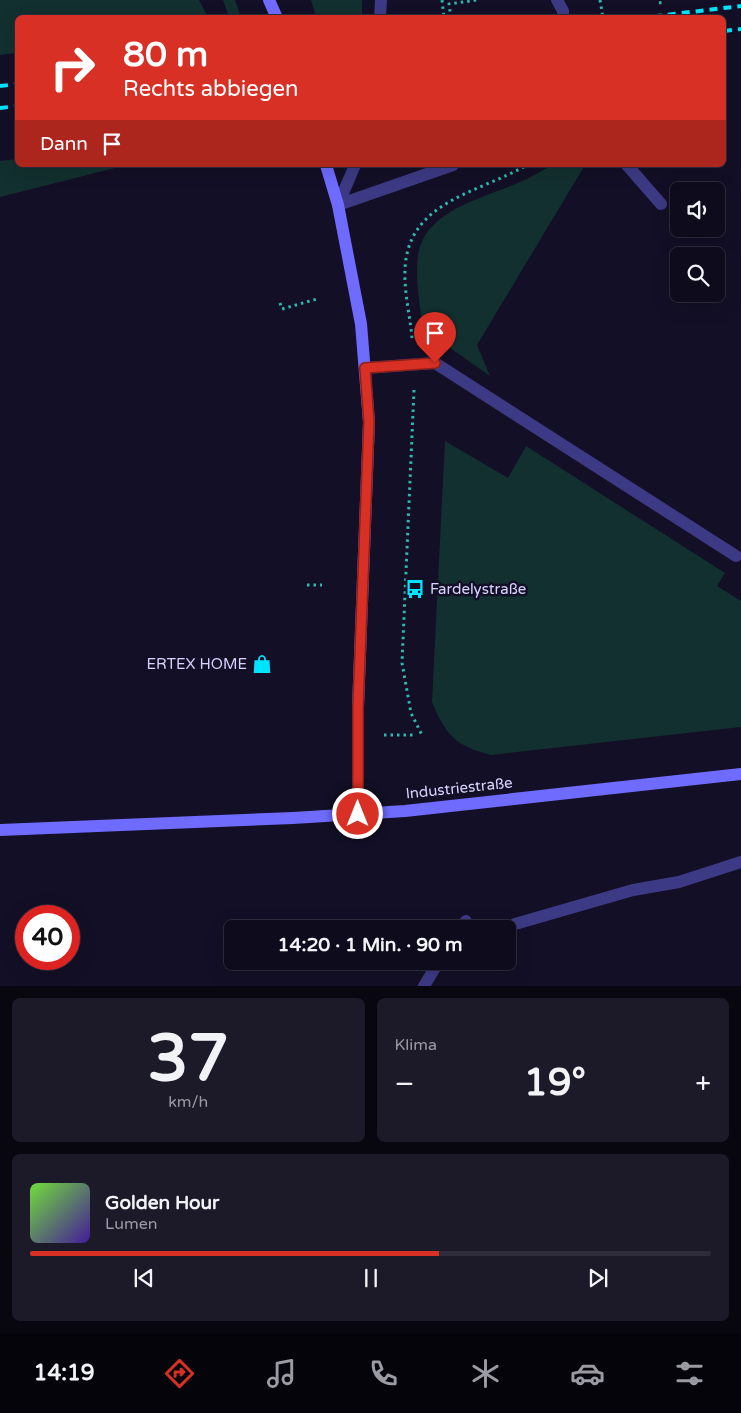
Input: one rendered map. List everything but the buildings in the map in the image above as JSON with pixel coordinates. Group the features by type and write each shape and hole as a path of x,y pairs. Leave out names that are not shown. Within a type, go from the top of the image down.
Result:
{"street":[{"path":"327,167 338,205 361,324 369,422 358,707 358,814"},
{"name":"Industriestraße","path":"0,830 358,814 741,774"}],"lane":[{"path":"380,15 381,0"},
{"path":"558,0 563,15"},
{"path":"338,205 354,167"},
{"path":"338,205 447,167"},
{"path":"630,167 661,204"},
{"path":"365,368 435,363 736,556"},
{"path":"516,924 633,890 679,882 741,862"},
{"path":"424,986 434,970"}],"path":[{"path":"442,0 444,15"},
{"path":"451,15 449,4 477,0"},
{"path":"600,0 602,15"},
{"path":"659,3 665,2"},
{"path":"422,735 411,713 402,663 412,457 414,364 405,271 407,251 415,231 429,215 447,203 523,167"},
{"path":"280,303 282,309 317,299"},
{"path":"307,585 322,586"}],"green space":[{"path":"0,0 199,0 207,15 15,15 15,53 0,55"},
{"path":"223,0 235,0 240,15 228,15"},
{"path":"311,0 362,0 362,15 315,15"},
{"path":"15,159 15,167 119,167 0,197 0,161"},
{"path":"548,167 584,167 477,345 490,376 423,329 417,283 418,256 423,240 432,227 443,217 472,201 522,181"},
{"path":"445,441 508,478 526,446 725,573 717,586 741,601 741,727 491,755 469,748 454,738 442,723 432,702"}],"railway":[{"path":"665,15 741,6"},
{"path":"726,31 741,29"},
{"path":"0,86 15,84"},
{"path":"0,108 15,106"}],"place":[{"name":"Fardelystraße","path":"415,589"},
{"name":"ERTEX HOME","path":"262,664"}],"route":[{"path":"358,814 358,707 369,422 365,368 435,363"}]}
